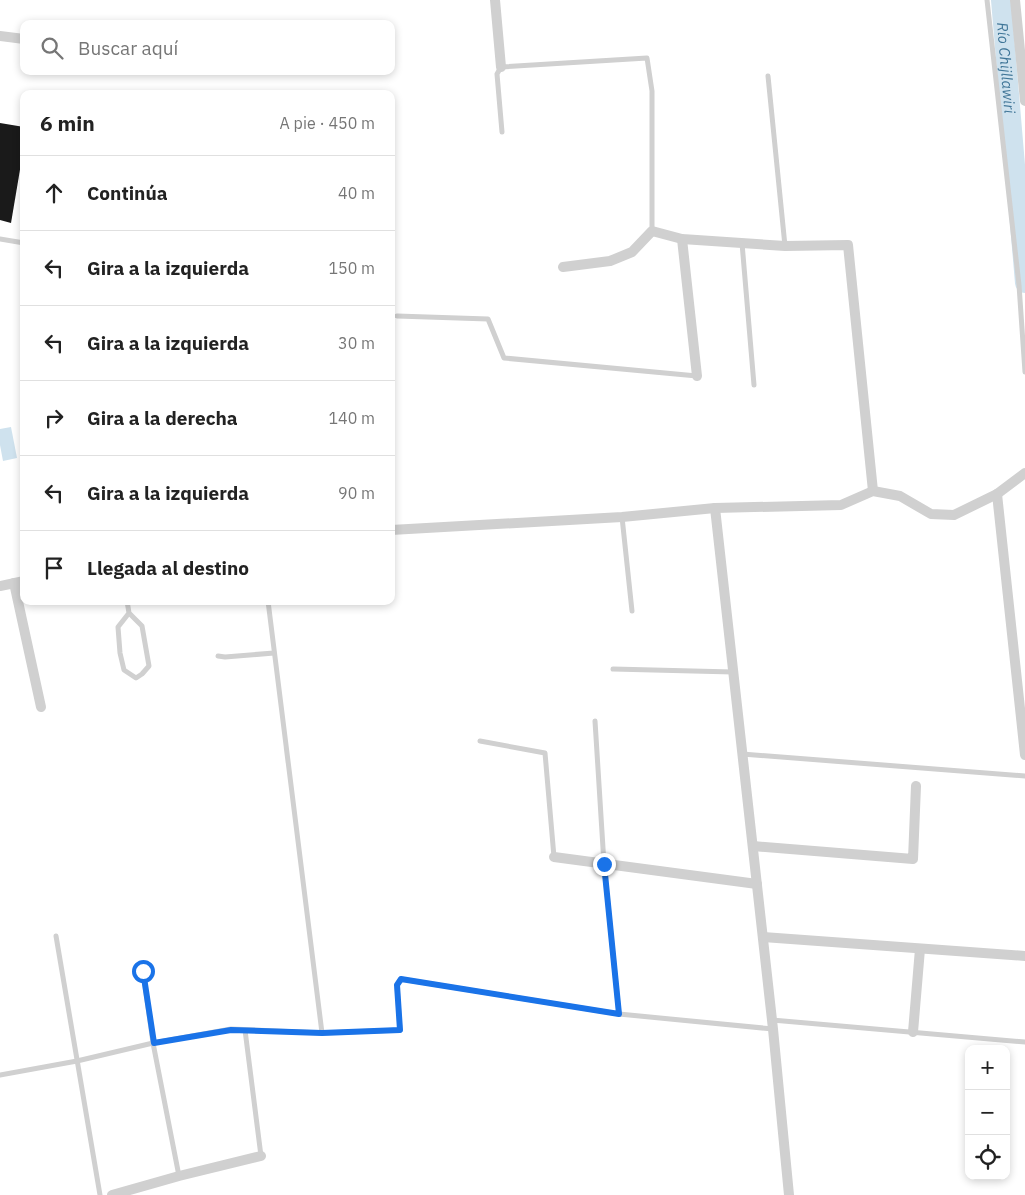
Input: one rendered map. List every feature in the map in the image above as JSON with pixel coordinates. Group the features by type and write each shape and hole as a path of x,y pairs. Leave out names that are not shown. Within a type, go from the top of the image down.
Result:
{"street":[{"path":"495,0 501,67"},
{"path":"1015,0 1025,101"},
{"path":"0,36 20,38"},
{"path":"563,267 610,261 632,252 652,232 682,239 785,246 848,245 873,492"},
{"path":"682,239 697,376"},
{"path":"395,530 622,517 714,508 842,504 873,492 900,496 931,514 954,515 998,494 1025,473"},
{"path":"998,494 1025,755"},
{"path":"714,508 773,1025 789,1195"},
{"path":"0,586 19,582"},
{"path":"23,605 41,708"},
{"path":"753,846 913,860 916,786"},
{"path":"554,857 757,884"},
{"path":"763,937 1025,956"},
{"path":"913,1032 920,948"},
{"path":"112,1195 261,1156"}],"lane":[{"path":"987,0 1019,285 1025,372"},
{"path":"502,132 497,74 501,67 646,58 652,91 652,232"},
{"path":"768,76 785,246"},
{"path":"0,239 20,242"},
{"path":"742,243 754,385"},
{"path":"398,316 488,319 504,358 697,376"},
{"path":"622,517 632,611"},
{"path":"128,605 129,613 142,626 149,666 136,678 124,670 120,653 118,627 129,613"},
{"path":"268,605 322,1033"},
{"path":"218,656 274,653"},
{"path":"613,669 733,672"},
{"path":"595,721 604,864 619,1014"},
{"path":"480,741 544,753 554,857"},
{"path":"742,754 1025,776"},
{"path":"56,936 100,1195"},
{"path":"143,971 154,1043 179,1176"},
{"path":"0,1075 77,1061 154,1043 231,1030 322,1033 400,1030 397,985 401,979 619,1014 773,1025 913,1032 1025,1042"},
{"path":"245,1030 261,1156"}],"water":[{"path":"11,427 17,458 3,461 0,429"}],"building":[{"path":"0,123 20,126 20,170 11,223 0,220"}],"waterway":[{"name":"Río Chijllawiri","path":"1001,0 1025,283"}],"route":[{"path":"143,971 154,1043 231,1030 322,1033 400,1030 397,985 401,979 619,1014 604,864"}]}
